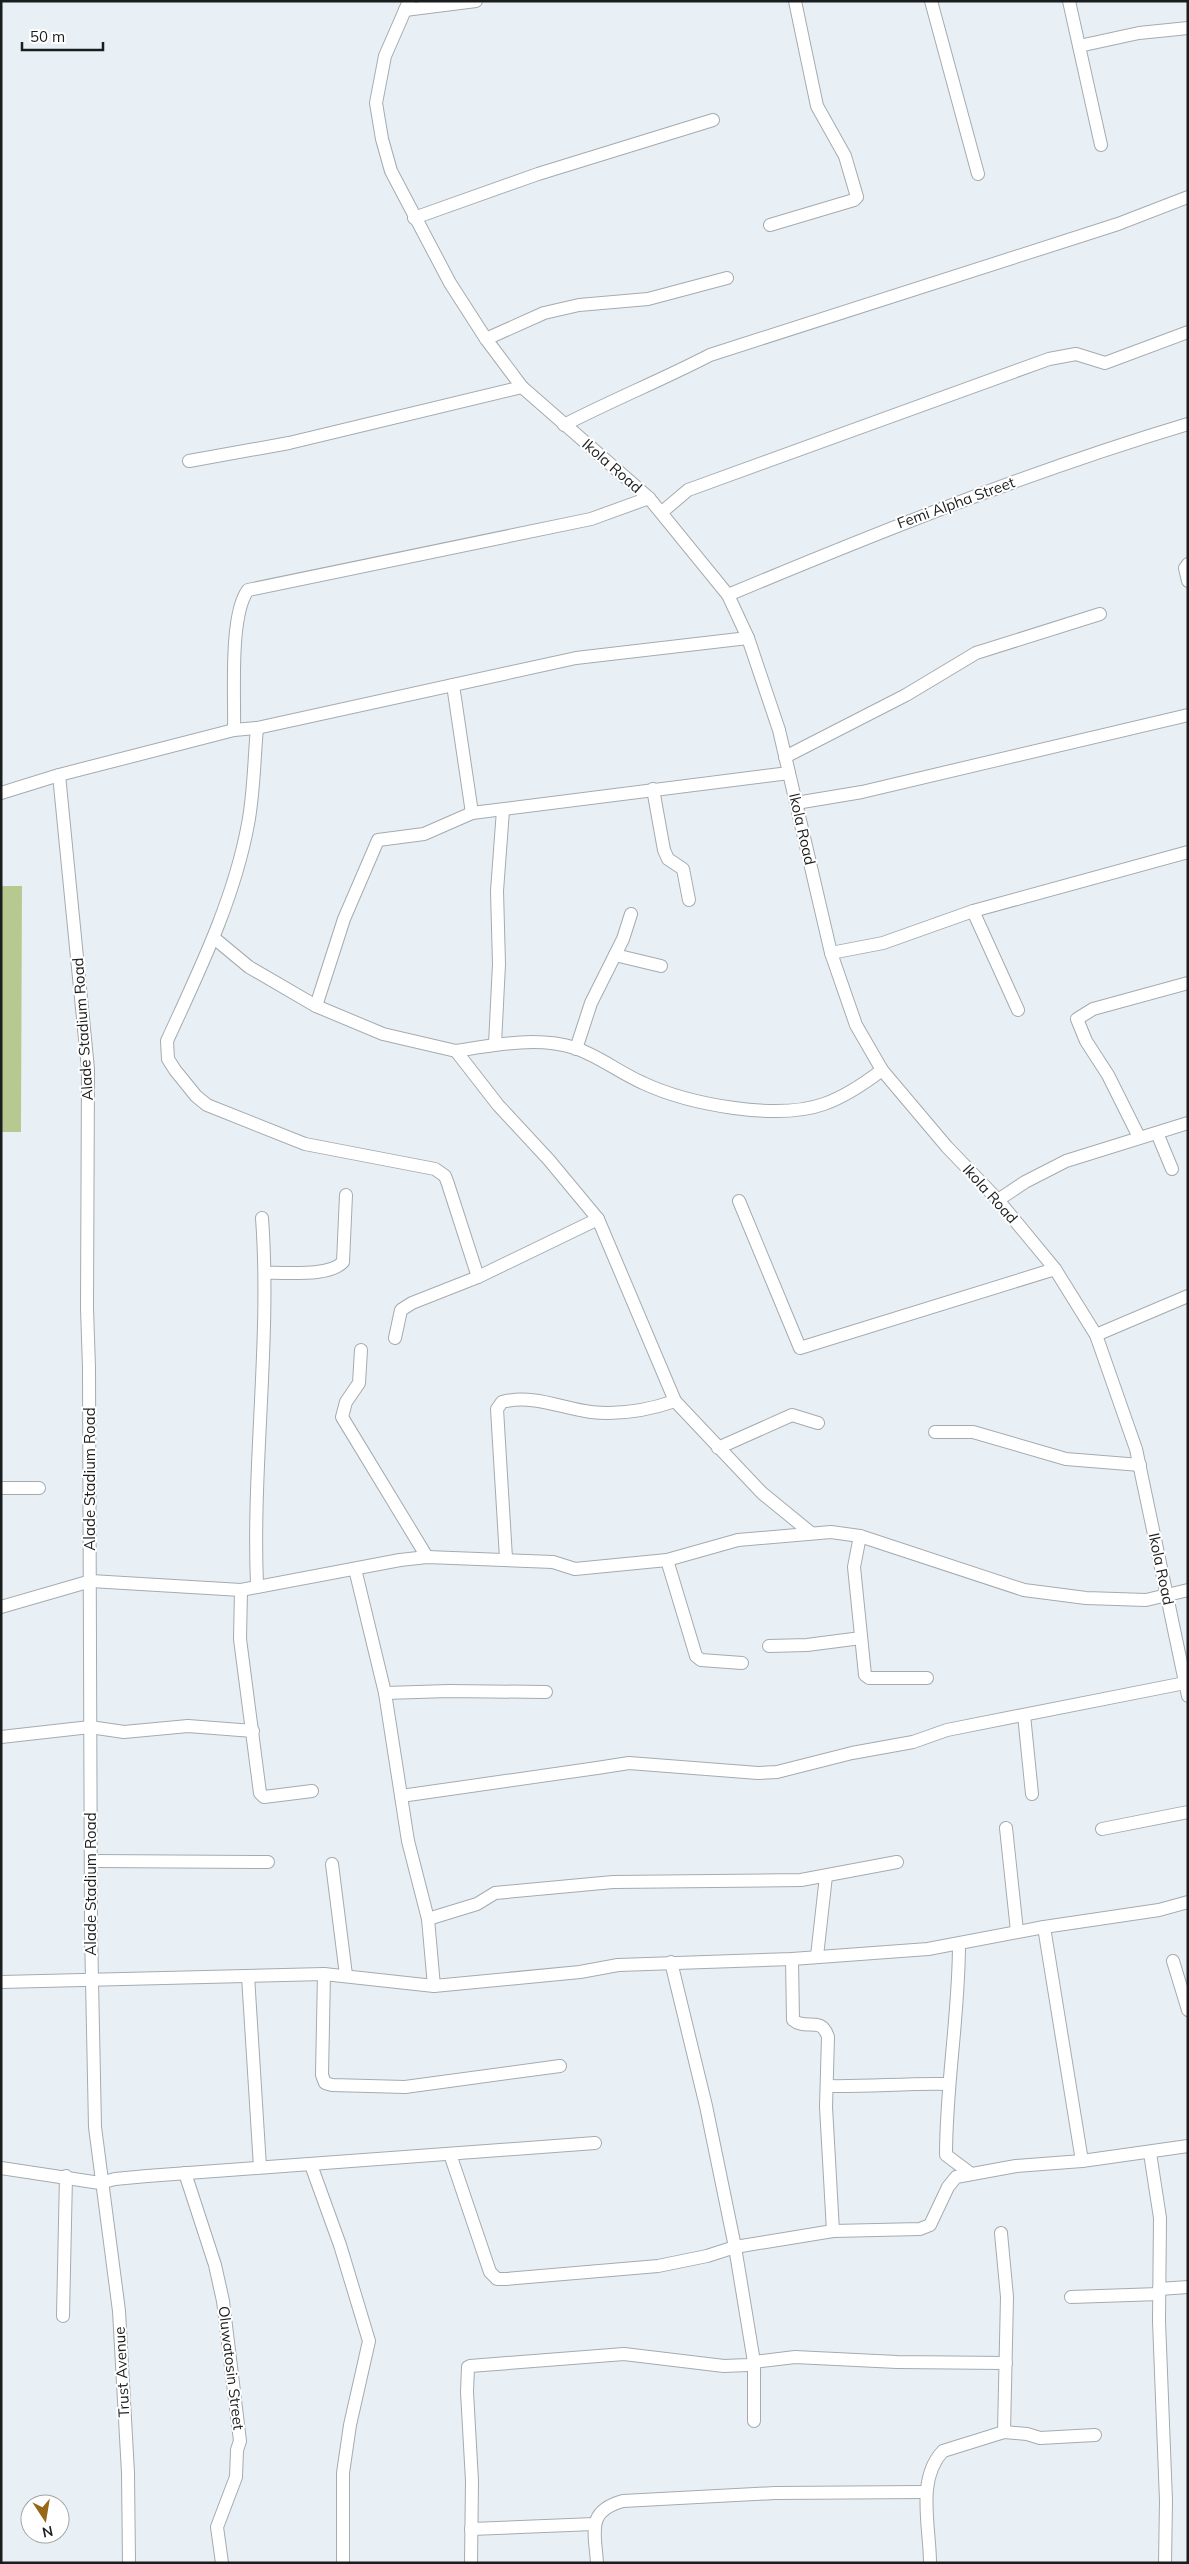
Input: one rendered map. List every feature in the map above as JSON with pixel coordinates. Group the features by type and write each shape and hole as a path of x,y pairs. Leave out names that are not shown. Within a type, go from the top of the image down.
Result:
{"street":[{"path":"407,6 476,1"},
{"path":"770,225 818,212 854,200 857,197 845,156 817,106 795,1"},
{"path":"931,1 978,174"},
{"path":"1069,1 1101,145"},
{"name":"Ikola Road","path":"407,6 385,56 376,103 382,139 391,171 414,218 450,283 486,339 522,387 649,498 728,595 748,638 771,704 831,953 856,1025 882,1070 947,1147 998,1200 1055,1269 1096,1335 1136,1449 1188,1696"},
{"path":"1079,46 1139,33 1188,28"},
{"path":"414,218 538,174 713,120"},
{"path":"564,425 615,399 710,356 1118,224 1188,197"},
{"path":"486,339 544,312 579,305 648,299 727,278"},
{"path":"662,512 688,490 1016,370 1076,354 1104,363 1188,332"},
{"path":"189,461 289,443 522,387"},
{"name":"Femi Alpha Street","path":"728,595 891,527 1098,451 1188,424"},
{"path":"234,730 235,648 239,607 248,590 591,519 611,514 649,498"},
{"path":"1188,564 1185,568 1188,581"},
{"path":"785,756 906,695 976,653 1100,614"},
{"path":"1,793 59,775 234,730 257,728 576,658 748,638"},
{"path":"453,685 472,813"},
{"path":"796,803 880,787 1188,715"},
{"path":"257,728 248,823 232,887 214,938 167,1042 168,1058 196,1096 207,1105 305,1144 435,1169 444,1176 448,1184 478,1277"},
{"path":"316,1006 344,919 375,843 382,838 424,834 472,813 789,773"},
{"name":"Alade Stadium Road","path":"59,775 88,1069 87,1308 91,1581 92,1979 95,2127 100,2183"},
{"path":"653,789 664,850 668,859 683,869 689,900"},
{"path":"495,1044 499,964 497,891 502,810"},
{"path":"831,953 883,943 972,911 1188,852"},
{"path":"972,911 1018,1010"},
{"path":"576,1048 590,1003 615,955 631,914"},
{"path":"214,938 249,967 316,1006 383,1034 456,1051 495,1044 554,1043 576,1048 671,1095 725,1107 797,1111 833,1100 882,1070"},
{"path":"615,955 661,966"},
{"path":"1139,1137 1108,1075 1086,1041 1077,1019 1093,1009 1188,983"},
{"path":"456,1051 498,1105 549,1160 598,1219 676,1401 762,1493 810,1533"},
{"path":"998,1200 1025,1182 1066,1161 1188,1123"},
{"path":"1157,1133 1172,1169"},
{"path":"266,1273 324,1271 336,1268 343,1262 346,1195"},
{"path":"739,1201 800,1348 1055,1269"},
{"path":"258,1585 255,1536 266,1273 262,1218"},
{"path":"395,1338 401,1310 412,1303 478,1277 598,1219"},
{"path":"1096,1335 1188,1296"},
{"path":"361,1350 359,1383 346,1402 342,1416 427,1557"},
{"path":"506,1558 497,1409 502,1402 512,1399 545,1401 591,1412 620,1413 676,1401"},
{"path":"718,1448 788,1416 796,1415 818,1423"},
{"path":"935,1432 973,1432 1066,1459 1140,1465"},
{"path":"1,1488 39,1488"},
{"path":"1,1607 91,1581 241,1590 258,1585 427,1557 506,1558 553,1562 575,1569 667,1560 738,1540 831,1532 860,1536 1024,1590 1086,1598 1146,1600 1188,1590"},
{"path":"860,1536 854,1567 864,1674 868,1678 927,1678"},
{"path":"667,1560 696,1656 701,1660 742,1662"},
{"path":"355,1569 385,1693 408,1841 428,1919 434,1986"},
{"path":"241,1590 240,1638 261,1795 312,1791"},
{"path":"770,1646 807,1645 861,1638"},
{"path":"401,1796 597,1768 614,1763 696,1766 758,1773 777,1772 852,1753 912,1742 947,1730 1185,1683"},
{"path":"385,1693 449,1690 546,1692"},
{"path":"1024,1715 1032,1794"},
{"path":"1,1737 90,1727 124,1732 188,1726 252,1731"},
{"path":"1102,1829 1188,1812"},
{"path":"1006,1828 1017,1932"},
{"path":"91,1861 268,1862"},
{"path":"428,1919 477,1904 495,1893 613,1882 767,1882 826,1876 897,1862"},
{"path":"332,1864 346,1975"},
{"path":"817,1956 826,1876"},
{"path":"1,1982 324,1974 434,1986 580,1972 618,1965 792,1959 928,1949 1044,1927 1159,1910 1188,1902"},
{"path":"1044,1927 1082,2161"},
{"path":"959,1944 956,2019 952,2064 948,2084 946,2155 970,2173"},
{"path":"792,1959 793,2020 797,2023 820,2025 826,2030 828,2038 826,2107 833,2231"},
{"path":"1173,1961 1188,2010"},
{"path":"671,1962 706,2106 735,2247 754,2362 754,2421"},
{"path":"324,1974 322,2075 325,2083 332,2086 405,2087 560,2066"},
{"path":"248,1976 260,2167"},
{"path":"827,2086 859,2087 904,2083 948,2084"},
{"path":"1,2168 66,2176 100,2183 115,2179 260,2167 595,2144"},
{"path":"450,2154 490,2272 497,2279 658,2266 707,2256 735,2247 833,2231 926,2227 930,2225 956,2177 1016,2166 1082,2161 1150,2153 1188,2146"},
{"path":"1150,2153 1160,2218 1159,2292 1166,2501 1164,2563"},
{"path":"310,2165 340,2246 369,2342 350,2425 343,2473 343,2563"},
{"name":"Oluwatosin Street","path":"185,2174 215,2265 224,2301 240,2441 237,2450 236,2477 217,2527 222,2563"},
{"path":"63,2316 66,2176"},
{"name":"Trust Avenue","path":"100,2183 119,2311 128,2473 129,2563"},
{"path":"1001,2233 1008,2297 1004,2432"},
{"path":"1071,2297 1159,2292 1188,2287"},
{"path":"471,2563 472,2482 467,2392 468,2368 470,2366 624,2354 724,2366 748,2366 754,2362 795,2358 897,2362 1006,2363"},
{"path":"930,2563 930,2532 924,2492 936,2458 943,2451 1004,2432 1028,2434 1040,2438 1095,2435"},
{"path":"597,2563 594,2524 598,2513 609,2505 623,2501 775,2493 924,2492"},
{"path":"471,2529 594,2524"}],"green space":[{"path":"1,886 22,886 21,1132 1,1132"}]}
